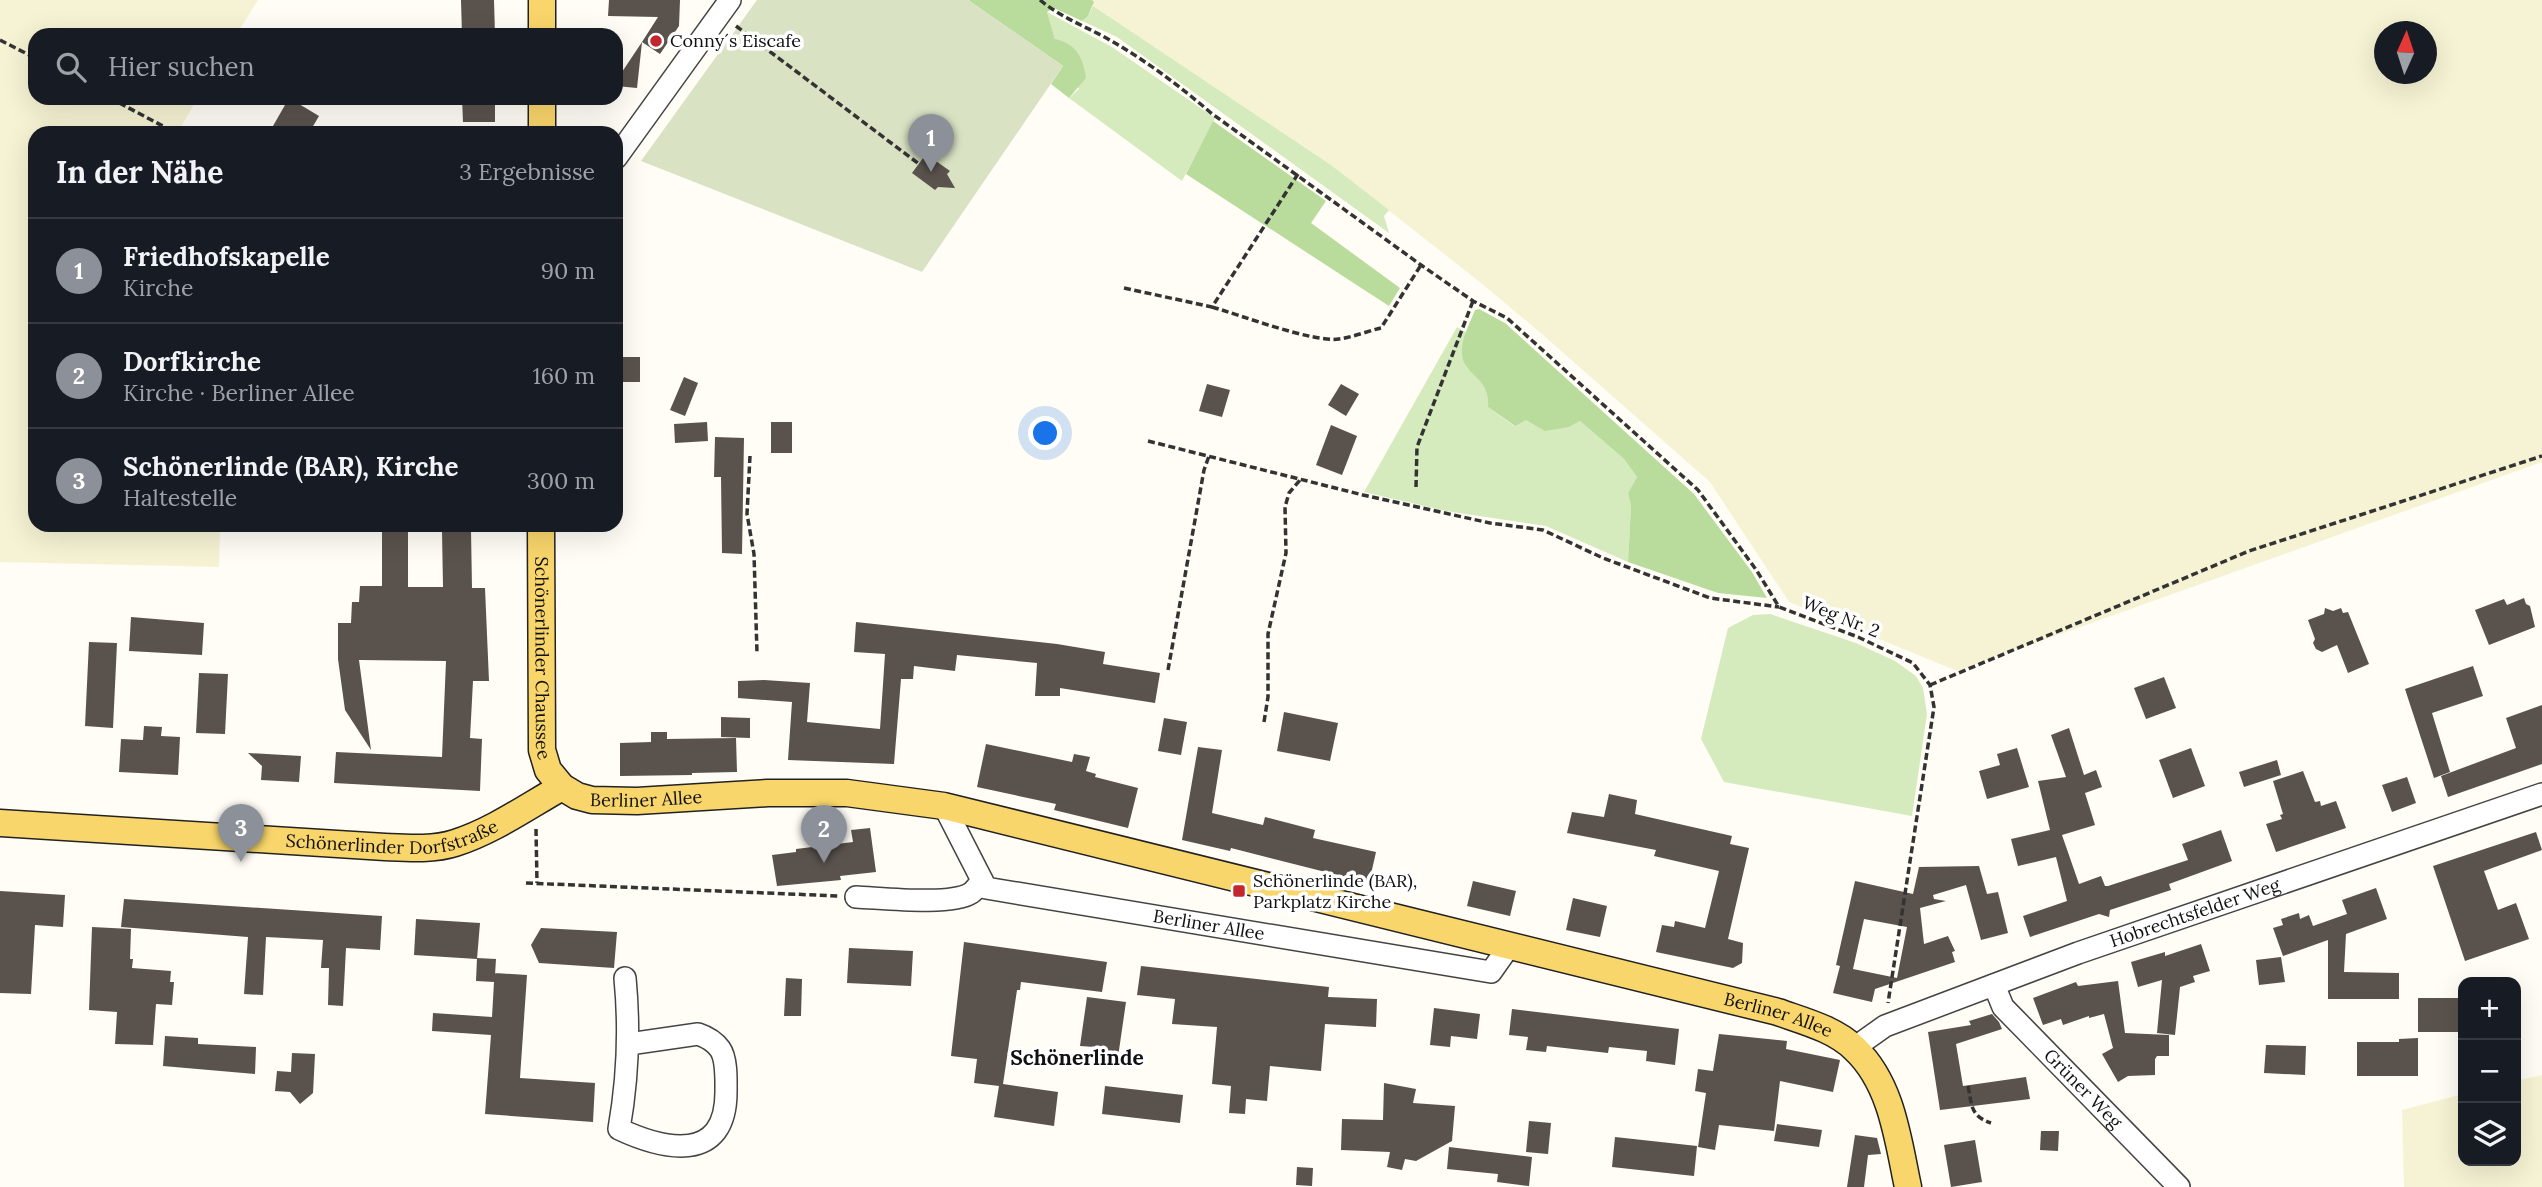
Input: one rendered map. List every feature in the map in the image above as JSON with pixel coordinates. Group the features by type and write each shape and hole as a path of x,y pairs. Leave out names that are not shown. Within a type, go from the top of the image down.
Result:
{"main road":[{"path":"542,0 542,28"},
{"path":"542,105 542,126"},
{"name":"Schönerlinder Chaussee","path":"541,532 542,750 548,770 562,787"},
{"name":"Berliner Allee","path":"562,787 577,796 612,802 768,793 848,793 944,806 1778,1012 1822,1028 1854,1048 1874,1073 1894,1119 1908,1187"},
{"name":"Schönerlinder Dorfstraße","path":"0,823 426,847 454,843 490,828 562,787"}],"street":[{"path":"623,148 725,7"},
{"name":"Hobrechtsfelder Weg","path":"1854,1048 1885,1026 2132,934 2542,794"},
{"path":"856,897 923,900 951,899 971,893 982,881 944,806"},
{"name":"Berliner Allee","path":"982,881 986,888 1491,972 1510,945"},
{"path":"625,978 629,1044 626,1093 619,1129 655,1144 677,1147 701,1144 714,1133 726,1105 723,1057 720,1049 707,1037 698,1034 629,1044"},
{"name":"Grüner Weg","path":"1994,985 2003,1007 2179,1187"}],"path":[{"name":"Weg Nr. 2","path":"1040,0 1058,14 1114,42 1186,91 1211,113 1421,265 1473,301 1507,318 1698,490 1757,571 1779,607 1858,637 1913,663 1930,685"},
{"path":"725,7 919,164"},
{"path":"0,40 28,54"},
{"path":"123,105 163,126"},
{"path":"1212,307 1298,174"},
{"path":"1124,288 1212,307 1325,339 1338,339 1381,328 1421,265"},
{"path":"1416,487 1418,447 1473,301"},
{"path":"1149,441 1300,480 1490,523 1543,530 1603,558 1710,598 1779,607"},
{"path":"750,456 747,514 754,554 757,653"},
{"path":"1168,670 1204,470 1209,456"},
{"path":"1885,1026 1899,920 1929,749 1934,707 1930,685 2249,551 2542,456"},
{"path":"1264,722 1268,697 1268,634 1286,553 1284,507 1289,493 1300,480"},
{"path":"536,829 537,883"},
{"path":"526,883 856,897"},
{"path":"1968,1086 1973,1111 1979,1119 1991,1123"}],"shaded area":[{"path":"0,0 258,0 240,28 28,28 28,105 194,105 181,126 28,126 28,532 220,532 219,567 0,562"},
{"path":"1092,0 2542,0 2542,462 1957,671 1789,602 1710,482 1481,283 1331,165 1093,6"},
{"path":"2542,1075 2542,1187 2404,1187 2402,1110 2458,1095 2458,1166 2521,1166 2521,1080"}],"green space":[{"path":"757,0 968,0 1063,66 922,272 641,161"},
{"path":"968,0 1092,0 1094,2 1088,16 1082,21 1054,8 1047,12 1055,39 1069,44 1078,53 1086,78 1069,98 1051,84 1063,66"},
{"path":"1093,6 1331,165 1389,210 1384,216 1389,233 1117,37 1082,21"},
{"path":"1047,12 1112,47 1215,118 1182,181 1069,98 1079,89 1055,39"},
{"path":"1213,121 1326,201 1311,223 1400,288 1389,306 1186,174"},
{"path":"1479,309 1505,323 1694,494 1752,572 1767,598 1718,593 1628,562 1631,506 1628,493 1637,477 1624,459 1580,421 1569,427 1545,431 1526,420 1515,426 1488,407 1485,388 1463,361 1462,353 1466,331 1475,310"},
{"path":"1457,327 1467,333 1463,342 1466,367 1485,389 1488,407 1514,426 1526,419 1569,427 1580,421 1624,459 1637,477 1628,493 1631,506 1628,562 1546,526 1446,511 1364,492"},
{"path":"1770,614 1856,643 1895,661 1916,676 1923,688 1927,714 1912,816 1724,782 1701,739 1728,628 1753,615"}],"building":[{"path":"461,0 494,0 495,28 462,28"},
{"path":"609,0 680,0 679,26 660,54 642,42 658,17 608,16"},
{"path":"642,42 637,88 623,87 623,70"},
{"path":"285,105 301,105 319,116 313,126 273,126"},
{"path":"462,105 495,105 495,122 463,122"},
{"path":"926,154 950,171 947,174 955,188 938,187 935,190 912,173"},
{"path":"623,357 640,357 640,382 623,382"},
{"path":"684,377 698,383 685,416 670,410"},
{"path":"1207,384 1230,390 1222,417 1199,411"},
{"path":"1341,384 1359,394 1346,416 1328,405"},
{"path":"707,422 708,441 675,443 674,424"},
{"path":"771,422 792,422 792,453 771,453"},
{"path":"1331,425 1357,436 1342,475 1316,465"},
{"path":"715,437 744,438 742,554 722,553 721,477 714,477"},
{"path":"382,532 408,532 408,587 443,587 442,532 471,532 472,588 485,588 489,681 473,681 470,738 482,739 480,791 334,783 336,752 442,757 446,661 359,660 371,750 345,710 338,659 338,623 351,623 352,602 359,602 360,586 382,586"},
{"path":"2524,598 2530,606 2535,627 2489,645 2475,610 2504,599 2507,605"},
{"path":"2325,608 2333,611 2341,608 2343,613 2348,612 2369,664 2348,673 2337,645 2322,652 2316,649 2308,620 2324,614"},
{"path":"131,617 204,623 202,655 129,651"},
{"path":"856,622 1057,644 1105,652 1103,664 1160,673 1155,703 1060,688 1060,696 1035,696 1037,663 957,655 955,671 914,666 913,679 901,679 894,764 788,760 792,702 738,698 738,681 810,683 807,722 880,729 885,654 854,652"},
{"path":"89,642 117,643 113,728 85,726"},
{"path":"2473,666 2483,696 2432,713 2450,772 2434,778 2405,689"},
{"path":"199,673 228,674 225,734 196,733"},
{"path":"2164,677 2176,708 2146,719 2134,688"},
{"path":"2542,705 2542,764 2448,797 2441,776 2516,748 2506,718"},
{"path":"1284,712 1338,723 1330,761 1277,751"},
{"path":"721,717 750,718 750,738 721,737"},
{"path":"1164,718 1187,722 1181,755 1158,751"},
{"path":"144,726 162,727 161,736 180,737 178,775 119,772 121,739 143,740"},
{"path":"2069,728 2084,775 2096,770 2102,787 2085,793 2095,825 2062,835 2079,884 2101,876 2105,886 2108,886 2188,860 2182,844 2221,830 2232,861 2169,884 2171,890 2110,910 2109,917 2099,914 2030,937 2023,916 2067,901 2056,857 2018,866 2011,839 2050,830 2038,781 2066,777 2051,735"},
{"path":"651,732 667,732 667,739 736,738 737,772 620,776 620,743 651,742"},
{"path":"986,744 1072,762 1074,754 1090,757 1086,771 1096,774 1095,777 1138,788 1128,828 1054,810 1056,804 977,787"},
{"path":"1198,747 1222,750 1212,813 1263,825 1265,817 1315,830 1313,838 1376,852 1369,883 1231,848 1230,851 1182,840"},
{"path":"2017,748 2029,787 1987,799 1979,771 2000,765 1997,754"},
{"path":"2191,748 2205,786 2173,798 2159,760"},
{"path":"248,753 301,756 299,782 261,780 262,766"},
{"path":"2277,760 2281,775 2244,787 2239,772"},
{"path":"2303,771 2315,802 2320,801 2321,806 2336,801 2346,828 2276,852 2266,824 2282,819 2280,815 2283,814 2273,781"},
{"path":"2407,777 2416,803 2392,812 2382,785"},
{"path":"1609,794 1637,800 1635,814 1732,836 1730,844 1749,848 1728,939 1743,943 1742,963 1733,968 1656,952 1662,925 1674,927 1675,921 1705,928 1719,871 1654,856 1656,850 1567,833 1572,812 1604,817"},
{"path":"870,828 876,872 840,876 841,880 777,886 772,855 796,852 796,849 853,842 851,830"},
{"path":"2536,832 2542,850 2484,871 2498,910 2516,903 2529,939 2465,961 2433,866"},
{"path":"1979,866 1987,894 1998,892 2008,933 1981,940 1966,885 1933,895 1934,899 1946,901 1920,908 1924,944 1948,936 1955,951 1952,952 1955,962 1875,989 1872,1002 1833,993 1840,966 1836,965 1855,881 1913,894 1919,867","holes":["1864,919 1907,927 1897,978 1853,969"]},
{"path":"1473,881 1516,891 1510,916 1467,906"},
{"path":"2376,888 2387,919 2346,934 2344,972 2399,973 2399,999 2328,999 2328,940 2283,956 2273,928 2283,925 2281,919 2299,913 2300,919 2309,915 2313,926 2347,914 2342,900"},
{"path":"0,891 65,895 63,927 35,925 31,994 0,993"},
{"path":"1573,898 1607,906 1600,937 1566,930"},
{"path":"124,899 382,916 380,950 346,948 343,1006 328,1005 329,968 321,968 323,940 266,937 263,995 244,994 248,937 121,927"},
{"path":"416,919 480,923 477,959 414,955"},
{"path":"92,927 131,929 132,968 171,971 170,982 174,982 172,1005 156,1004 153,1045 115,1044 117,1012 89,1010"},
{"path":"541,928 617,932 614,968 539,963 531,945"},
{"path":"964,942 1107,962 1102,992 1021,982 1020,990 1017,990 1003,1084 1058,1092 1054,1126 994,1117 999,1086 974,1083 977,1059 951,1056"},
{"path":"2201,944 2210,971 2193,976 2195,982 2180,987 2175,1035 2157,1033 2162,980 2138,987 2131,962 2165,952 2165,956"},
{"path":"849,948 913,951 911,986 847,983"},
{"path":"2281,957 2285,982 2259,985 2256,960"},
{"path":"477,958 496,959 495,973 527,975 520,1078 595,1083 593,1122 485,1114 491,1035 432,1031 433,1013 492,1017 494,982 476,981"},
{"path":"1141,966 1329,987 1328,997 1377,999 1376,1027 1325,1024 1321,1071 1270,1066 1267,1101 1246,1099 1245,1114 1229,1113 1231,1086 1212,1084 1217,1027 1172,1024 1175,999 1137,995"},
{"path":"786,978 802,979 801,1016 784,1016"},
{"path":"2118,981 2125,1033 2169,1035 2169,1056 2157,1056 2155,1075 2128,1076 2118,1082 2102,1054 2113,1048 2104,1014 2063,1025 2061,1019 2043,1025 2033,998 2076,982 2078,986"},
{"path":"1087,997 1126,1002 1117,1064 1093,1061 1095,1047 1080,1046"},
{"path":"2418,998 2458,998 2458,1032 2418,1032"},
{"path":"1434,1008 1480,1014 1477,1039 1451,1036 1450,1047 1430,1045"},
{"path":"1512,1009 1679,1029 1675,1065 1646,1061 1647,1051 1609,1047 1608,1053 1547,1046 1546,1052 1526,1050 1528,1037 1509,1035"},
{"path":"1992,1014 2002,1029 1956,1044 1963,1086 2026,1077 2030,1099 1940,1110 1928,1032 1971,1025 1969,1021"},
{"path":"1719,1034 1787,1041 1786,1049 1840,1060 1833,1092 1780,1081 1774,1131 1719,1125 1715,1150 1698,1147 1706,1093 1695,1091 1698,1069 1713,1071"},
{"path":"165,1036 198,1038 198,1044 256,1047 255,1074 163,1066"},
{"path":"2418,1038 2418,1076 2357,1076 2357,1042 2399,1042 2399,1039"},
{"path":"2266,1045 2306,1046 2305,1075 2264,1073"},
{"path":"292,1053 315,1054 313,1093 300,1104 290,1092 275,1091 277,1071 291,1072"},
{"path":"1384,1083 1416,1089 1413,1103 1455,1106 1452,1141 1416,1161 1405,1159 1402,1170 1387,1167 1390,1152 1341,1150 1342,1119 1383,1120"},
{"path":"1105,1086 1183,1095 1180,1123 1102,1114"},
{"path":"1529,1121 1551,1123 1548,1154 1526,1152"},
{"path":"1777,1124 1822,1130 1819,1147 1774,1141"},
{"path":"2041,1131 2059,1131 2058,1151 2040,1150"},
{"path":"1855,1135 1877,1138 1881,1154 1868,1155 1864,1187 1847,1187"},
{"path":"1615,1137 1697,1146 1694,1176 1612,1167"},
{"path":"1975,1140 1982,1182 1951,1187 1944,1145"},
{"path":"1449,1147 1532,1157 1529,1186 1497,1182 1498,1174 1447,1169"},
{"path":"1297,1167 1313,1168 1312,1186 1296,1185"}],"place":[{"name":"Conny´s Eiscafe","path":"656,41"},
{"name":"Friedhofskapelle","path":"931,172"},
{"name":"Schönerlinde (BAR), Kirche","path":"241,862"},
{"name":"Dorfkirche","path":"824,863"},
{"name":"Schönerlinde (BAR), Parkplatz Kirche","path":"1239,891"}],"district":[{"name":"Schönerlinde","path":"1077,1058"}]}
